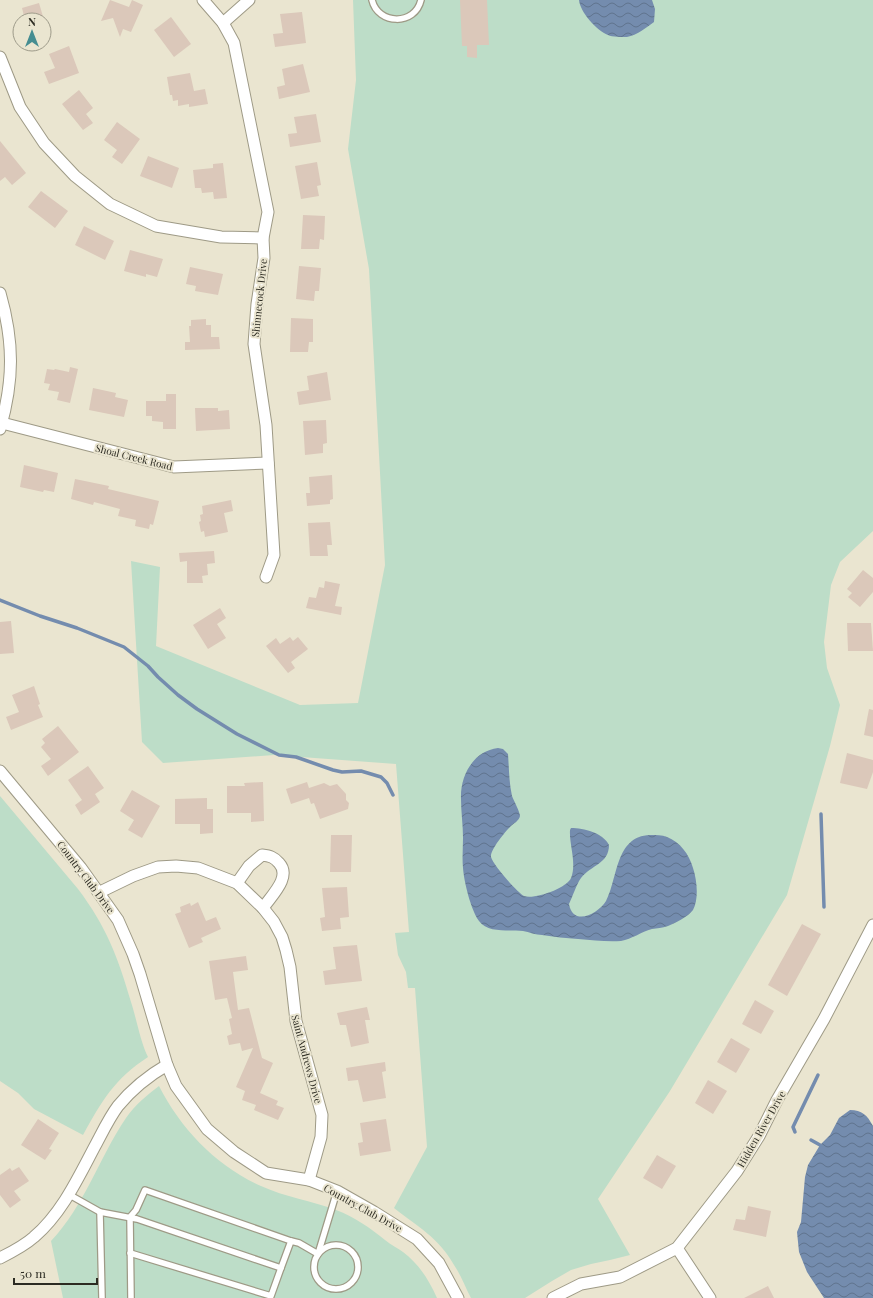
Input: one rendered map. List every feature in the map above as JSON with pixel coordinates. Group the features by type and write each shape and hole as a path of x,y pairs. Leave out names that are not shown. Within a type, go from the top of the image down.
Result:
{"street":[{"name":"Shinnecock Drive","path":"203,0 223,23 234,43 268,212 263,238 264,258 257,304 254,344 266,425 274,555 266,577"},
{"path":"223,23 249,0"},
{"path":"0,57 20,107 44,143 75,176 110,204 156,226 221,237 263,238"},
{"path":"0,293 6,315 11,364 9,387 1,426"},
{"name":"Shoal Creek Road","path":"1,426 174,467 268,463"},
{"name":"Country Club Drive","path":"0,771 81,868 100,892 118,920 133,954 167,1065 176,1086 207,1129 234,1152 266,1173 309,1180 337,1191 417,1239 439,1263 458,1298"},
{"path":"236,883 249,866 262,855 272,856 280,864 284,872 282,881 263,908"},
{"name":"Saint Andrews Drive","path":"100,892 133,876 158,867 176,866 198,868 236,883 263,908 274,922 282,937 286,950 290,967 296,1021 322,1115 321,1137 309,1180"},
{"name":"Hidden River Drive","path":"553,1298 582,1284 620,1277 677,1248 737,1171 759,1136 777,1100 824,1019 873,925"},
{"path":"0,1258 34,1237 57,1212 117,1108 131,1091 152,1074 167,1065"},
{"path":"677,1248 710,1298"}],"lane":[{"path":"372,0 374,6 380,13 390,18 402,19 413,14 420,7 421,0"},
{"path":"131,1298 130,1218 136,1210 145,1190 291,1242 299,1243 318,1254"},
{"path":"318,1254 331,1246 339,1245 346,1247 352,1251 356,1257 358,1271 356,1278 346,1287 331,1289 319,1282 314,1268 315,1260 337,1191"},
{"path":"68,1194 100,1212 138,1219 281,1268"},
{"path":"100,1212 102,1298"},
{"path":"130,1254 271,1296 291,1242"}],"green space":[{"path":"353,0 873,0 873,531 840,562 831,585 824,642 827,668 840,705 830,746 787,895 670,1091 598,1199 630,1255 571,1270 525,1298 471,1298 448,1255 427,1233 394,1208 427,1147 415,988 408,988 406,972 398,955 395,933 409,932 396,764 274,755 163,763 142,742 131,561 160,567 156,646 300,705 358,703 385,565 369,269 348,149 356,80"},
{"path":"0,796 78,889 104,929 116,956 148,1057 136,1065 118,1082 103,1101 83,1135 34,1109 18,1093 0,1081"},
{"path":"159,1086 178,1117 189,1131 201,1145 229,1168 245,1178 270,1190 336,1210 362,1223 409,1257 419,1267 431,1285 437,1298 63,1298 51,1241 63,1227 83,1197 116,1133 126,1118 141,1100"}],"water":[{"path":"579,0 652,0 655,9 654,22 631,36 610,36 599,30 590,20 582,10"},
{"path":"498,748 503,749 508,754 512,796 520,816 498,841 491,854 491,857 500,872 521,894 529,897 542,895 563,886 568,882 573,872 570,830 571,828 587,830 598,834 606,841 609,845 608,851 603,860 581,878 569,904 571,911 575,915 580,917 592,914 606,901 619,860 630,843 639,837 659,835 672,839 680,845 689,858 694,873 697,895 695,906 691,913 668,926 652,929 621,941 600,941 537,935 523,931 493,929 483,925 473,910 466,888 463,860 461,790 466,774 475,759 489,750"},
{"path":"850,1110 858,1111 864,1114 873,1126 873,1298 824,1298 807,1272 799,1252 797,1232 801,1222 805,1177 808,1165 820,1145 830,1135 839,1118"}],"building":[{"path":"110,0 129,7 132,0 143,5 131,32 123,29 120,37 113,18 101,21"},
{"path":"460,0 487,0 489,45 477,45 477,58 467,57 467,46 462,46"},
{"path":"39,3 42,12 23,12 22,8"},
{"path":"302,12 306,43 275,47 273,34 283,33 280,14"},
{"path":"171,17 191,44 174,57 154,30"},
{"path":"69,46 79,73 49,84 44,72 55,68 49,54"},
{"path":"303,64 310,92 279,99 277,87 285,85 282,69"},
{"path":"190,73 194,91 205,89 208,104 189,107 189,104 178,106 178,100 173,101 172,95 170,95 167,77"},
{"path":"79,90 93,108 86,114 93,123 83,130 62,104"},
{"path":"316,114 321,142 290,147 288,134 297,133 294,117"},
{"path":"117,122 140,139 122,164 112,157 117,150 104,140"},
{"path":"0,141 26,173 12,185 5,177 0,181"},
{"path":"148,156 179,168 172,188 140,176"},
{"path":"317,162 321,185 317,186 319,196 301,199 295,166"},
{"path":"223,163 227,198 214,199 213,192 202,193 201,188 195,188 193,170 213,168 213,164"},
{"path":"41,191 68,211 55,228 28,207"},
{"path":"303,215 325,216 324,240 320,239 319,249 301,249"},
{"path":"84,226 114,241 105,260 75,245"},
{"path":"130,250 163,259 157,277 146,274 146,277 124,271"},
{"path":"299,266 321,268 319,291 315,291 314,301 296,299"},
{"path":"190,267 223,274 218,295 195,291 196,286 186,284"},
{"path":"291,318 313,319 313,342 309,342 308,352 290,352"},
{"path":"206,319 206,325 211,325 211,337 219,337 220,349 185,350 185,342 190,342 189,326 191,326 191,320"},
{"path":"70,367 78,369 70,403 57,400 59,392 48,390 50,384 44,383 47,369 69,372"},
{"path":"327,372 331,400 299,405 297,392 309,390 307,376"},
{"path":"93,388 116,393 115,397 128,400 124,417 89,410"},
{"path":"166,394 176,394 176,429 163,429 163,422 152,421 152,416 146,416 146,401 166,401"},
{"path":"195,408 218,408 218,411 229,410 230,429 196,431"},
{"path":"326,420 327,443 323,444 323,453 305,455 303,421"},
{"path":"24,465 58,473 54,492 44,490 43,492 20,487"},
{"path":"332,475 333,499 330,500 330,504 307,506 306,493 310,493 309,477"},
{"path":"75,479 109,486 108,489 159,501 153,525 150,524 149,529 135,526 136,520 118,516 120,509 94,502 93,505 71,499"},
{"path":"231,500 233,511 224,513 228,532 205,537 204,531 201,532 199,522 201,521 200,515 203,514 202,506"},
{"path":"330,522 332,545 327,545 328,556 310,556 308,523"},
{"path":"214,551 215,563 207,564 208,575 202,576 203,583 187,583 187,561 180,562 179,553"},
{"path":"863,570 873,578 873,592 860,607 848,597 852,593 847,589"},
{"path":"325,581 340,584 335,606 342,607 341,615 306,608 309,597 316,598 319,587 324,588"},
{"path":"220,608 226,618 217,624 226,638 208,649 193,625"},
{"path":"11,621 14,653 0,654 0,622"},
{"path":"847,623 871,623 873,651 848,651"},
{"path":"290,637 293,641 298,637 308,649 291,662 295,668 288,673 266,646 276,638 280,644"},
{"path":"34,686 40,704 38,705 43,717 11,730 6,717 19,712 12,695"},
{"path":"869,709 873,710 873,737 864,735"},
{"path":"58,726 79,752 48,776 41,766 51,759 41,747 45,743 42,739"},
{"path":"847,753 873,760 873,772 867,789 840,783"},
{"path":"88,766 104,788 95,794 100,802 81,815 75,805 82,800 68,780"},
{"path":"263,782 264,821 251,822 251,813 227,813 227,786 245,786 244,783"},
{"path":"307,782 309,788 324,783 330,786 337,784 346,794 346,800 349,803 348,809 320,819 314,803 311,804 309,798 291,804 286,789"},
{"path":"132,790 160,806 142,838 128,830 134,820 120,811"},
{"path":"207,798 207,809 213,809 213,833 200,834 200,824 175,824 175,799"},
{"path":"331,835 352,835 351,872 330,872"},
{"path":"347,887 349,917 340,918 341,929 322,931 320,918 325,917 322,888"},
{"path":"198,902 206,921 216,917 221,929 201,938 203,942 189,948 175,914 181,912 180,907 190,903 191,906"},
{"path":"802,924 821,934 787,996 768,985"},
{"path":"357,945 362,981 325,985 323,971 336,969 333,947"},
{"path":"246,956 248,970 233,972 238,1010 249,1008 262,1058 273,1063 260,1093 278,1101 276,1105 284,1108 278,1120 254,1110 256,1105 242,1100 245,1091 236,1087 253,1048 242,1051 240,1043 229,1045 227,1036 232,1034 229,1019 232,1018 227,998 215,1000 209,961"},
{"path":"755,1000 774,1011 761,1034 742,1024"},
{"path":"367,1007 370,1020 365,1020 369,1043 351,1047 346,1025 340,1025 337,1013"},
{"path":"731,1038 750,1049 736,1073 717,1062"},
{"path":"385,1062 386,1071 382,1072 386,1098 363,1102 358,1080 348,1081 346,1068"},
{"path":"708,1080 727,1091 713,1114 695,1103"},
{"path":"38,1119 59,1133 49,1149 52,1150 45,1160 21,1145"},
{"path":"386,1119 391,1151 360,1156 358,1143 363,1142 360,1123"},
{"path":"657,1155 676,1166 662,1189 643,1178"},
{"path":"19,1167 29,1181 14,1191 21,1200 10,1208 0,1195 0,1175 10,1168 12,1171"},
{"path":"748,1206 771,1211 766,1237 733,1230 736,1219 745,1220"},
{"path":"768,1286 774,1298 744,1298"}],"waterway":[{"path":"0,600 124,647 148,666 178,695 197,709 237,734 279,755 296,757 342,772 361,771 381,777 387,783 393,795"},
{"path":"821,814 824,907"},
{"path":"795,1132 793,1127 818,1075"},
{"path":"811,1140 820,1145"}]}
